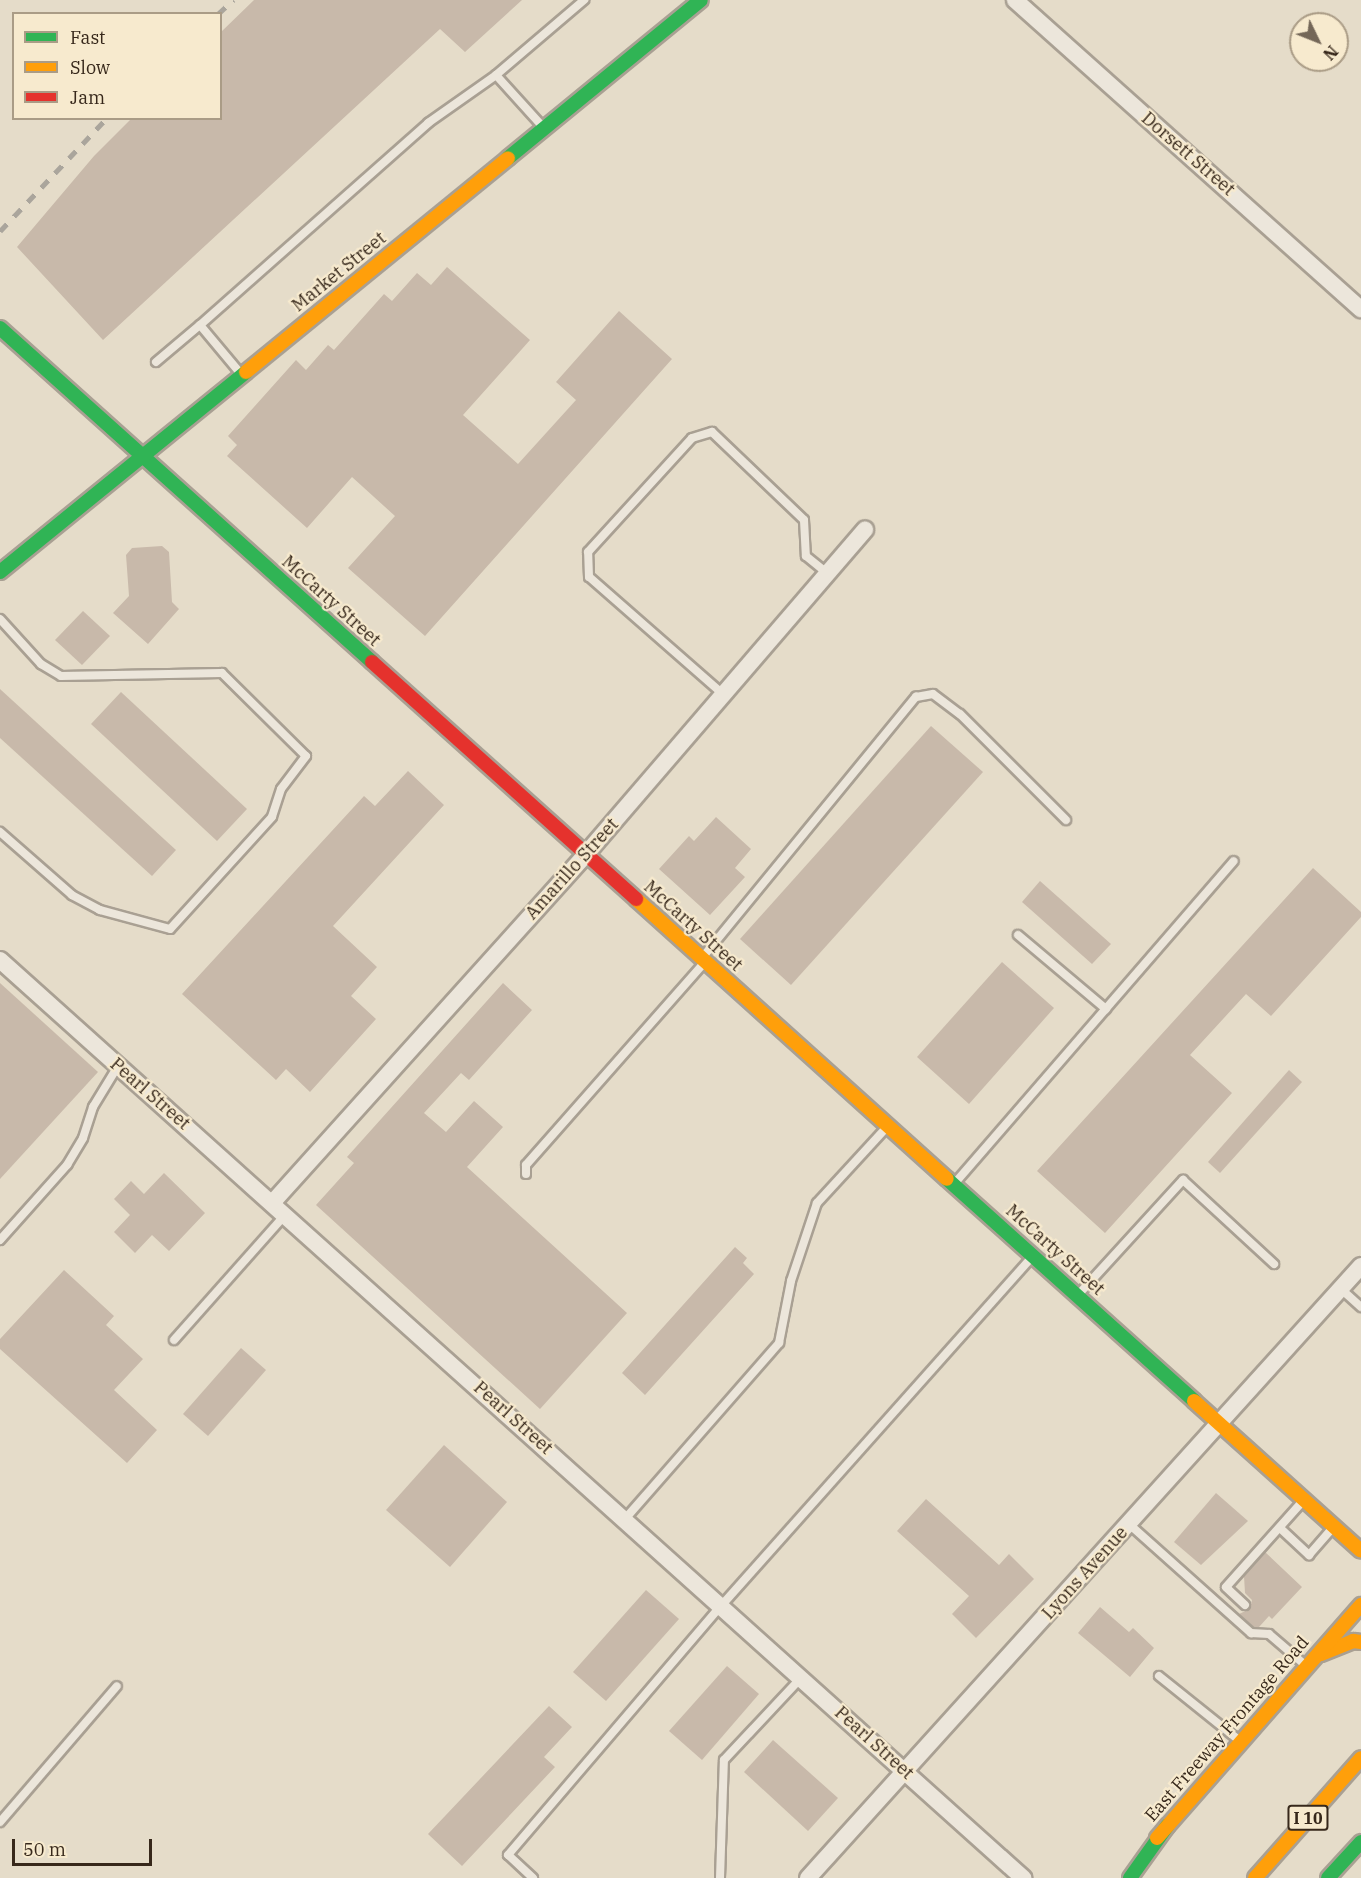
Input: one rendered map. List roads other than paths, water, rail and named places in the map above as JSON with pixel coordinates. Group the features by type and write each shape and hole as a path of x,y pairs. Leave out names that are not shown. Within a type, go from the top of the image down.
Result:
{"main road":[{"name":"Market Street","path":"0,572 700,0"},
{"name":"McCarty Street","path":"0,328 1361,1551"},
{"name":"East Freeway Frontage Road","path":"1121,1878 1361,1605"},
{"path":"1307,1664 1334,1647 1361,1642"},
{"name":"I 10","path":"1255,1878 1361,1758"},
{"path":"1130,1878 1167,1825"},
{"path":"1328,1878 1361,1842"}],"street":[{"name":"Dorsett Street","path":"1015,0 1361,309"},
{"name":"Amarillo Street","path":"273,1202 586,854 865,530"},
{"name":"Pearl Street","path":"0,960 273,1202 1022,1878"},
{"name":"Lyons Avenue","path":"808,1878 1361,1266"}],"lane":[{"path":"156,362 200,326 428,123 496,75 584,0"},
{"path":"496,75 543,127"},
{"path":"200,326 242,374"},
{"path":"724,695 589,577 588,552 692,438 712,432 804,520 806,556 828,574"},
{"path":"0,619 41,664 61,676 222,673 306,756 281,789 272,817 170,929 100,910 72,895 0,832"},
{"path":"526,1174 526,1165 704,960 916,697 933,694 960,714 1066,820"},
{"path":"954,1184 1234,861"},
{"path":"1018,935 1106,1008"},
{"path":"0,1240 67,1165 83,1138 93,1107 118,1066"},
{"path":"625,1520 779,1343 791,1281 817,1203 888,1125"},
{"path":"1078,1295 1183,1180 1274,1264"},
{"path":"174,1340 286,1214"},
{"path":"532,1878 508,1855 721,1606 1033,1255"},
{"path":"1341,1289 1361,1307"},
{"path":"1215,1601 1304,1500"},
{"path":"1129,1524 1251,1634 1269,1634"},
{"path":"1280,1528 1310,1554 1334,1527"},
{"path":"1226,1587 1245,1605"},
{"path":"1264,1623 1269,1634 1307,1664"},
{"path":"1160,1676 1240,1741"},
{"path":"720,1878 724,1760 801,1678"},
{"path":"0,1822 117,1686"}],"railway":[{"path":"220,12 233,0"},
{"path":"0,231 105,120"}]}
